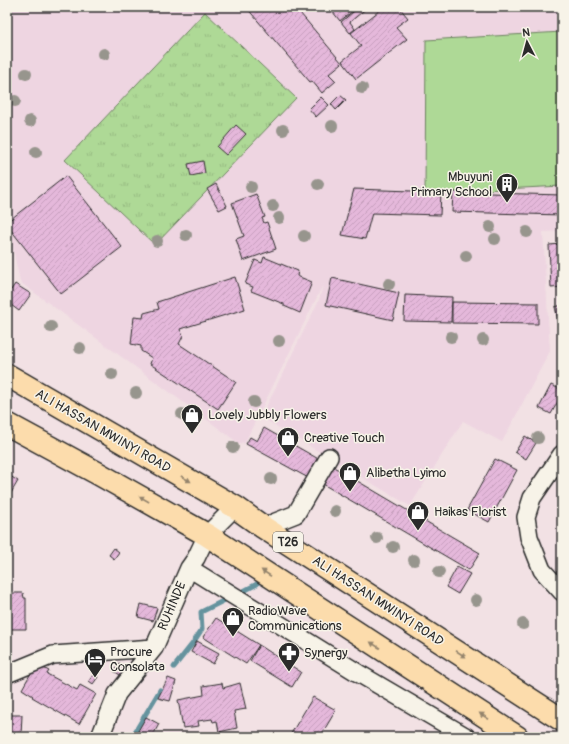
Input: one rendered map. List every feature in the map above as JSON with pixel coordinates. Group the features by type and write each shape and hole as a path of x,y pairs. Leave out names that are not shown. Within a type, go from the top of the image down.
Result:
{"highway":[{"name":"ALI HASSAN MWINYI ROAD","path":"7,376 234,507 562,720"},
{"path":"7,424 100,474 207,535 517,737"}],"street":[{"path":"562,454 532,498 526,517 529,537 542,570 562,592"},
{"path":"263,527 296,514 329,458"},
{"name":"RUHINDE","path":"100,737 117,694 154,648 189,568 196,558 207,535 234,507"},
{"path":"189,568 358,673 467,737"},
{"path":"7,674 53,655 154,648"}],"shaded area":[{"path":"8,7 562,7 562,231 543,232 550,351 502,442 463,421 410,506 261,417 319,300 323,285 244,444 242,442 240,444 20,282 7,218"}],"green space":[{"path":"205,12 296,98 155,245 65,160"},
{"path":"562,32 562,186 425,193 426,40"}],"building":[{"path":"246,7 295,7 342,63 329,74 336,81 322,93 312,81 310,82"},
{"path":"329,7 358,7 340,21"},
{"path":"359,7 368,7 350,22 355,29 350,33 341,22"},
{"path":"384,7 389,7 391,10 395,7 399,7 408,18 396,27 407,39 356,79 342,61 361,46 351,33"},
{"path":"340,95 346,100 336,110 331,104"},
{"path":"321,97 329,105 316,117 309,109"},
{"path":"236,125 246,134 226,155 217,147"},
{"path":"203,161 205,173 191,176 188,164"},
{"path":"66,176 122,247 61,294 7,225 7,222"},
{"path":"216,184 227,206 219,210 207,189"},
{"path":"354,189 441,192 440,215 372,213 365,239 342,235"},
{"name":"Mbuyuni Primary School","path":"453,192 562,195 562,215 452,212"},
{"path":"256,194 265,217 262,218 264,223 267,222 276,249 243,261 236,239 244,236 232,203"},
{"path":"562,244 562,287 551,288 549,245"},
{"path":"264,257 298,271 297,276 312,282 300,313 284,306 284,304 251,291 253,287 245,284 255,260 262,263"},
{"path":"235,277 245,309 180,329 183,336 179,344 236,382 218,409 150,364 152,358 141,351 141,346 131,344 134,317 143,318 144,313 159,309 157,302"},
{"path":"332,278 399,293 393,320 326,305"},
{"path":"15,284 31,294 19,311 7,302 7,287 11,290"},
{"path":"405,295 452,297 451,322 404,321"},
{"path":"452,302 538,303 538,324 452,323"},
{"path":"562,305 562,327 560,328 555,307"},
{"path":"551,385 562,390 562,394 551,414 539,408"},
{"path":"264,428 322,461 312,480 246,444 250,437 257,441"},
{"path":"525,436 536,443 526,459 515,452"},
{"path":"495,459 517,470 489,522 467,510"},
{"path":"332,466 410,512 414,506 424,512 420,518 480,553 469,570 321,483"},
{"path":"7,474 18,481 11,493 7,491"},
{"path":"114,548 119,552 114,559 109,555"},
{"path":"457,567 470,574 458,594 446,587"},
{"path":"7,593 23,593 24,598 26,598 26,629 7,629"},
{"path":"141,604 157,608 153,621 138,617"},
{"path":"216,618 259,645 246,664 203,637"},
{"path":"197,641 219,653 213,664 191,652"},
{"path":"259,645 301,672 292,687 250,661"},
{"path":"119,663 125,667 120,675 114,671"},
{"path":"36,664 49,671 47,674 77,690 80,685 96,694 79,724 32,697 33,696 22,689"},
{"path":"93,675 98,677 93,684 89,681"},
{"path":"168,678 176,681 170,701 158,698"},
{"path":"222,683 223,688 240,683 246,709 234,711 237,728 219,732 217,721 213,722 212,719 198,721 199,726 183,728 178,700 204,695 203,686"},
{"path":"313,697 336,710 320,737 289,737"},
{"path":"7,715 22,715 21,736 7,736"},
{"path":"146,717 159,724 152,737 148,737 138,731"}],"waterway":[{"path":"238,594 257,584"},
{"path":"174,667 202,629 201,612 231,597"},
{"path":"132,737 160,690"}],"place":[{"name":"Mbuyuni Primary School","path":"507,204"},
{"name":"Lovely Jubbly Flowers","path":"192,434"},
{"name":"Creative Touch","path":"288,458"},
{"name":"Alibetha Lyimo","path":"350,492"},
{"name":"Haikas Florist","path":"418,532"},
{"name":"RadioWave Communications","path":"233,638"},
{"name":"Synergy","path":"289,672"},
{"name":"Procure Consolata","path":"95,678"}]}
